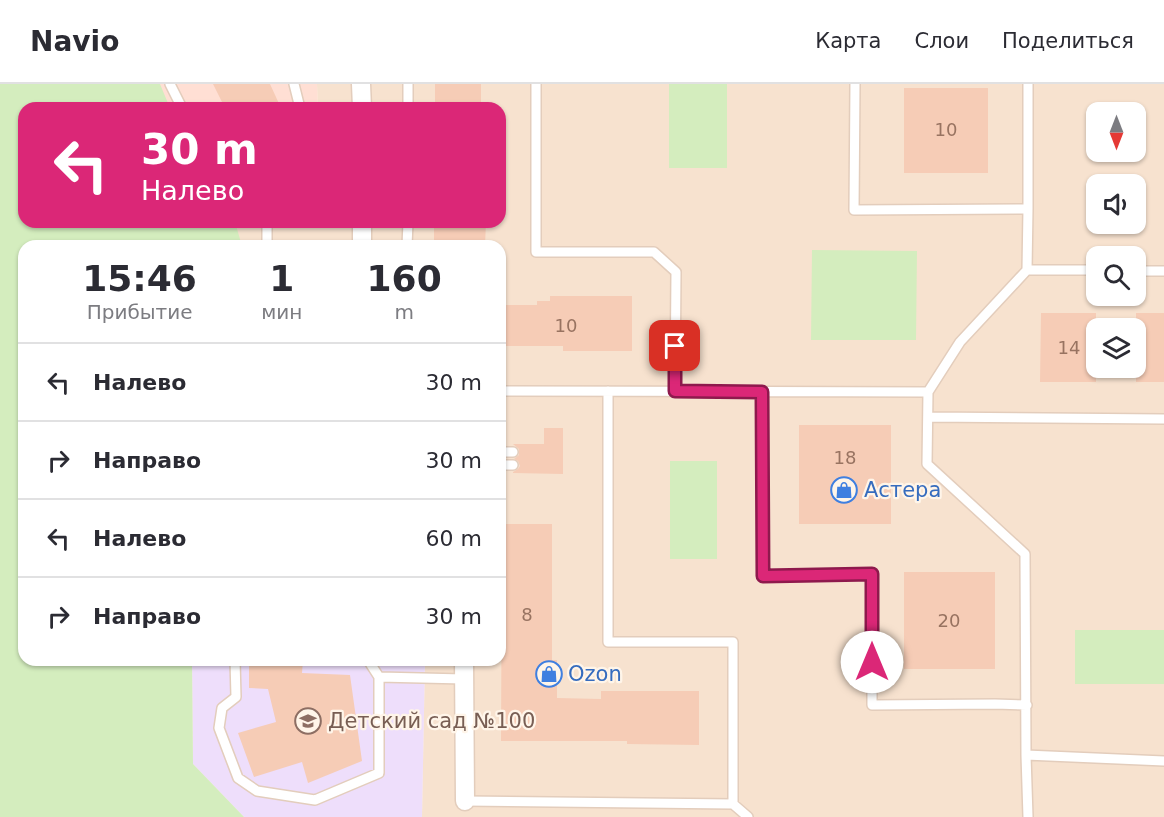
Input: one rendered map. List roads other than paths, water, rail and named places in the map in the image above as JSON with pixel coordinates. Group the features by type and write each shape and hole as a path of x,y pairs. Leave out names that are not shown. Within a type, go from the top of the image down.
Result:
{"street":[{"path":"362,84 362,102"},
{"path":"465,666 465,801"}],"lane":[{"path":"170,84 179,102"},
{"path":"294,84 298,102"},
{"path":"408,84 408,102"},
{"path":"536,84 536,252 654,252 676,272 675,391"},
{"path":"855,84 854,210 1028,209"},
{"path":"1028,84 1027,270 960,342 928,392 927,464 1025,554 1028,817"},
{"path":"1027,270 1086,270"},
{"path":"1146,271 1164,271"},
{"path":"506,391 928,392"},
{"path":"608,391 608,642 733,642 733,804"},
{"path":"762,392 763,576 872,574 872,705 1027,705"},
{"path":"928,417 1164,419"},
{"path":"506,452 513,452"},
{"path":"506,465 513,465"},
{"path":"235,666 236,696 222,708 219,728 238,778 256,791 315,800 379,773 379,677 372,666"},
{"path":"379,677 464,679"},
{"path":"1026,755 1164,761"},
{"path":"465,801 733,804 748,817"}],"place":[{"name":"Астера","path":"844,490"},
{"name":"Ozon","path":"549,674"},
{"name":"Детский сад №100","path":"308,721"}]}
